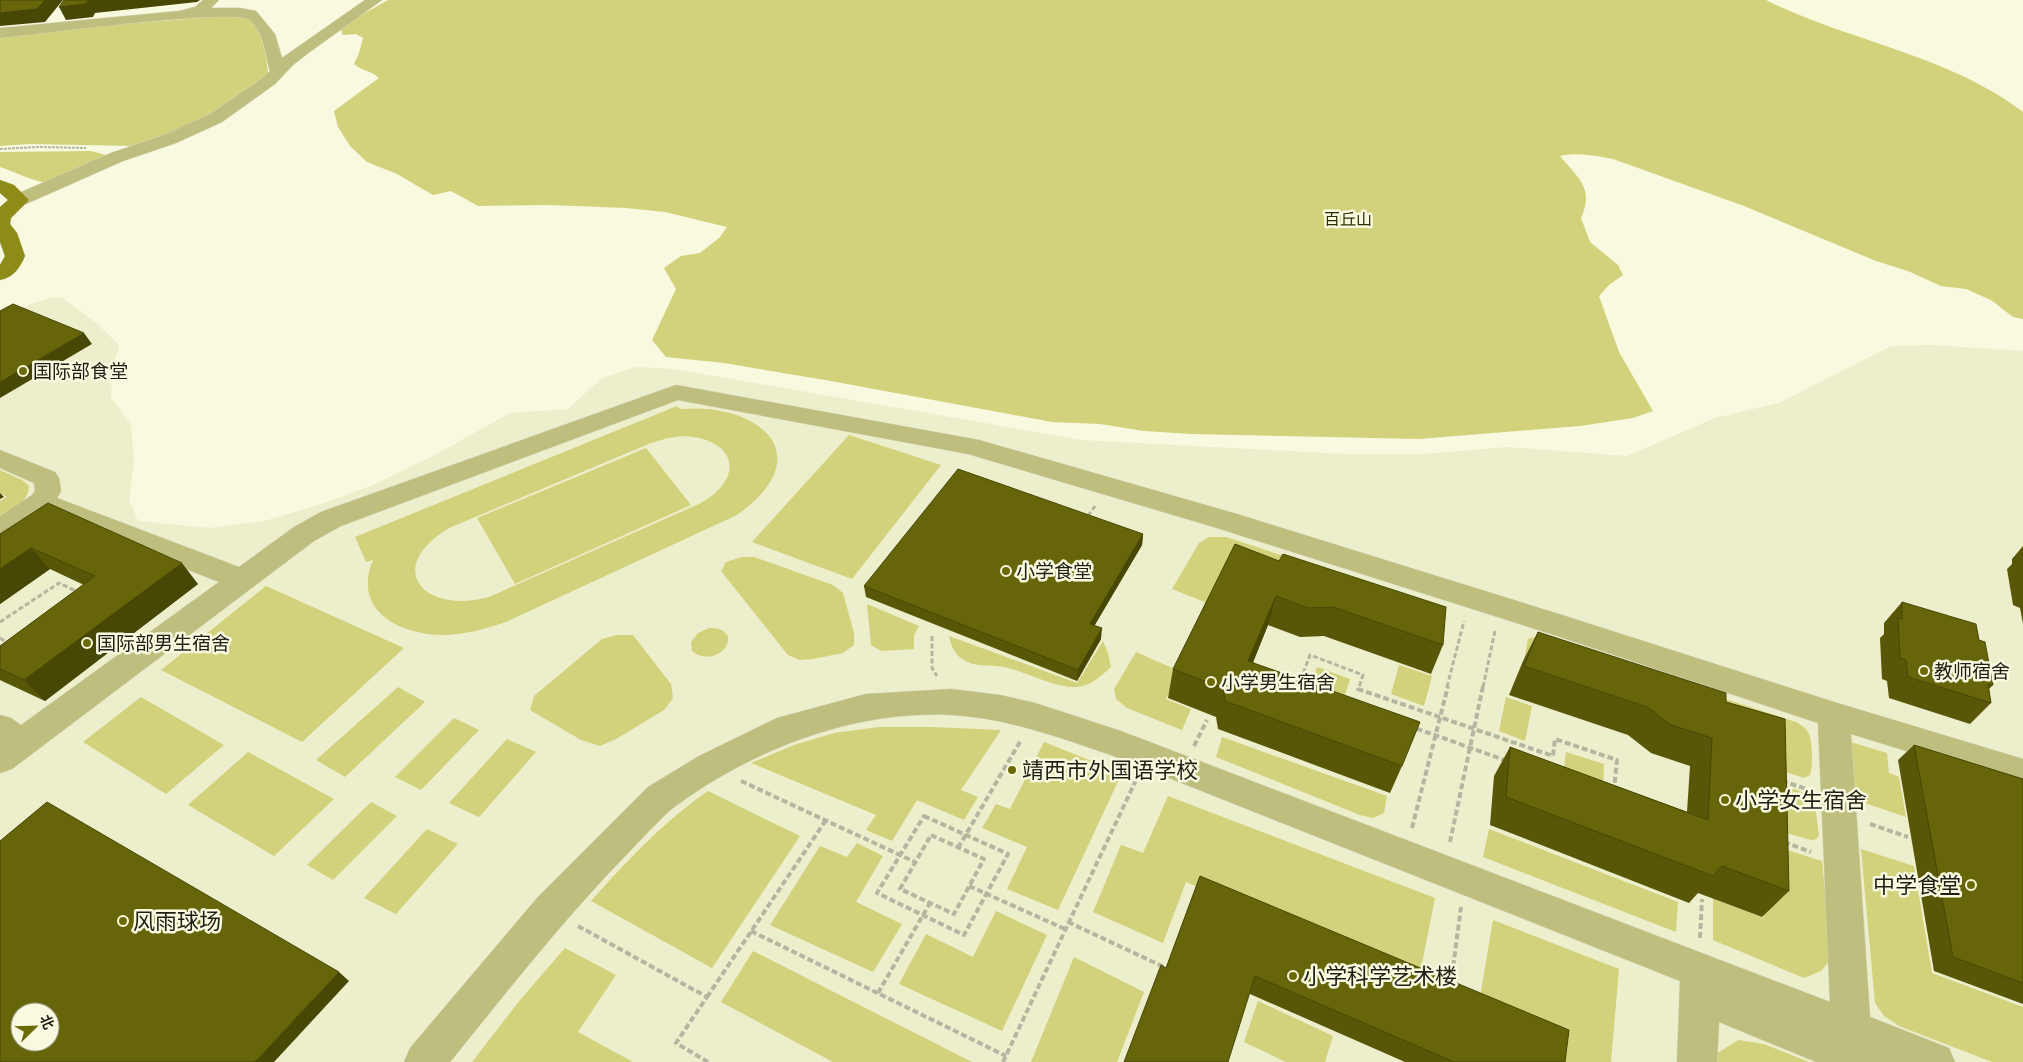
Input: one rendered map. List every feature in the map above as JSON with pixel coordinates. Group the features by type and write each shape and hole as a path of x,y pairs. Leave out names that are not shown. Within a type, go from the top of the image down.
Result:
{"main road":[{"path":"0,186 19,200 2,216 0,224 7,233 15,256 9,268 0,274"}],"street":[{"path":"193,13 206,7 212,0"},
{"path":"19,200 117,157 192,130 238,104 269,81 301,51 375,0"},
{"path":"0,33 51,27 139,12 240,12 251,14 256,18 267,34 278,71"},
{"path":"51,27 62,14"},
{"path":"8,743 244,580 304,534 331,519 676,392 970,446 1227,521 1499,608 1562,626 1834,715 2023,773"},
{"path":"0,458 46,478 48,491 42,502 0,529"},
{"path":"42,502 244,580"},
{"path":"424,1062 550,910 660,798 712,766 788,728 866,707 951,702 1000,708 1077,729 1455,874 1699,982 1858,1046 1935,1062"},
{"path":"1834,715 1842,862 1858,1046"},
{"path":"1697,1062 1699,982"}],"path":[{"path":"0,149 38,147 88,148"},
{"path":"0,622 59,583 82,594"},
{"path":"1405,854 1469,598"},
{"path":"1452,975 1455,874 1470,749 1499,608"},
{"path":"932,636 932,668 951,702"},
{"path":"1,640 10,644"},
{"path":"1310,656 1363,675 1358,689 1474,729 1553,756 1555,739 1617,760 1613,799 1298,687 1310,656"},
{"path":"958,848 1035,716"},
{"path":"1003,1062 1148,755"},
{"path":"712,766 915,862"},
{"path":"1776,779 1908,837"},
{"path":"924,816 966,835 1008,854 964,935 877,893 924,816"},
{"path":"704,1061 676,1044 826,820"},
{"path":"931,835 958,848 984,859 954,914 900,889 931,835"},
{"path":"1778,840 1842,862"},
{"path":"969,886 1065,929"},
{"path":"1699,982 1702,899"},
{"path":"878,993 930,903"},
{"path":"550,910 707,997"},
{"path":"1068,922 1170,970"},
{"path":"751,931 1006,1056"}],"shaded area":[{"name":"靖西市外国语学校","path":"61,297 96,323 119,345 112,372 111,398 131,425 134,462 129,500 138,521 209,528 264,521 319,505 373,485 435,455 510,413 568,409 602,378 637,367 674,369 1082,440 1344,454 1424,454 1507,447 1627,456 1715,418 1779,403 1891,346 1930,345 2023,351 2023,1062 0,1062 0,320 33,303"}],"green space":[{"name":"百丘山","path":"388,0 1766,0 1831,27 1930,62 1963,76 1994,92 2023,112 2023,319 2013,317 1991,300 1966,289 1941,286 1744,206 1613,159 1573,154 1560,156 1578,177 1585,191 1585,208 1581,218 1590,242 1618,265 1623,275 1609,285 1599,296 1619,352 1653,411 1633,418 1580,426 1419,439 1191,434 1144,431 1100,424 1052,422 831,381 724,363 666,357 652,340 676,289 664,268 681,256 700,253 719,238 727,227 665,212 626,208 550,205 478,206 451,191 433,195 397,174 367,162 350,146 338,127 334,111 379,78 354,64 363,38 356,34 343,35 341,30 351,21"},
{"path":"239,15 248,17 260,35 267,61 268,75 198,124 134,146 29,144 0,146 0,35"},
{"path":"91,151 110,156 47,183 0,167 0,152"},
{"path":"677,406 680,409 709,409 734,414 755,424 770,437 777,454 775,473 762,493 737,515 506,622 474,631 449,635 425,634 395,624 383,616 374,605 369,593 368,578 373,560 366,562 355,537","holes":["684,436 702,439 715,444 724,452 729,461 729,471 725,482 715,493 701,503 489,597 466,601 446,599 430,594 419,584 415,572 418,558 429,543 449,528 651,443"]},
{"path":"849,435 941,465 852,579 752,542"},
{"path":"646,448 691,505 515,584 477,518"},
{"path":"0,470 22,480 29,486 23,501 0,517 0,501 7,497 0,493"},
{"path":"1209,537 1226,537 1430,604 1212,605 1172,589 1199,543"},
{"path":"742,557 754,557 833,585 843,593 854,633 854,645 843,653 813,659 799,660 788,655 721,571 726,562"},
{"path":"266,586 404,648 302,742 161,670"},
{"path":"867,604 919,626 914,635 914,649 881,651 871,645"},
{"path":"709,628 722,630 728,636 728,643 716,655 710,657 697,655 692,651 691,642 698,633"},
{"path":"617,635 633,635 671,684 673,698 664,710 616,739 600,746 581,740 530,710 534,696 602,639"},
{"path":"949,636 1077,683 1103,641 1111,667 1090,683 1080,687 1067,687 1004,667 977,665 967,662 955,652"},
{"path":"1534,637 1796,722 1806,729 1810,736 1812,766 1810,775 1804,778 1765,765 1524,660 1528,639"},
{"path":"1136,652 1179,671 1166,699 1191,709 1182,730 1127,708 1116,699 1114,689"},
{"path":"1399,665 1432,676 1424,706 1391,694"},
{"path":"1317,667 1350,679 1345,695 1311,683"},
{"path":"398,687 425,702 345,777 316,760"},
{"path":"141,697 224,745 166,794 83,742"},
{"path":"1506,697 1532,706 1525,741 1499,731"},
{"path":"454,718 479,730 421,790 395,777"},
{"path":"879,727 1001,730 961,790 978,797 964,820 917,800 892,841 866,830 876,815 751,763 794,745 834,733"},
{"path":"1222,737 1387,796 1384,813 1373,818 1360,815 1216,757"},
{"path":"507,739 536,752 479,817 449,803"},
{"path":"1044,742 1122,773 1058,910 1007,889 1027,847 982,828 996,804 1010,809"},
{"path":"1850,742 1887,753 1889,773 1899,777 1906,817 1856,800"},
{"path":"248,752 334,799 274,856 188,805"},
{"path":"1566,752 1604,764 1603,787 1563,774"},
{"path":"1783,785 1803,793 1812,801 1815,806 1819,834 1817,839 1811,840 1786,833"},
{"path":"708,791 800,836 712,968 591,901 661,829"},
{"path":"1168,796 1435,898 1418,983 1186,882 1163,943 1093,912 1121,845 1143,853"},
{"path":"371,802 397,816 333,880 307,865"},
{"path":"427,829 458,844 396,914 364,898"},
{"path":"1489,829 1678,902 1676,932 1483,857"},
{"path":"857,843 883,856 856,902 902,924 873,972 770,925 820,846 847,857"},
{"path":"1764,843 1822,861 1832,958 1821,971 1804,978 1713,940 1713,899 1764,918"},
{"path":"1861,849 1914,866 1932,973 2023,1007 2023,1062 1992,1062 1899,1026 1884,1016 1875,1003"},
{"path":"996,911 1047,935 1002,1031 899,984 926,934 973,957"},
{"path":"1493,920 1619,969 1611,1062 1563,1062 1478,1009"},
{"path":"565,948 616,975 578,1032 633,1062 472,1062 520,1000"},
{"path":"753,951 972,1062 833,1062 721,1002"},
{"path":"1074,957 1144,992 1117,1062 1031,1062"},
{"path":"1258,1001 1333,1036 1325,1062 1286,1062 1244,1042"},
{"path":"1738,1040 1764,1044 1809,1062 1717,1062 1718,1053"}],"building":[{"path":"0,0 45,0 37,9 0,13"},
{"path":"64,0 94,0 88,1 86,4 59,7"},
{"name":"国际部食堂","path":"13,304 84,333 0,382 0,311"},
{"name":"小学食堂","path":"958,469 1143,534 1090,624 1102,628 1078,670 864,586"},
{"path":"48,503 182,563 24,680 0,669 0,646 95,576 31,548 0,569 0,534"},
{"path":"1235,544 1279,561 1283,554 1446,607 1443,645 1333,607 1308,608 1276,596 1248,661 1420,722 1402,766 1225,701 1223,688 1173,669"},
{"path":"1902,602 1976,624 1979,640 1985,642 1993,685 1988,684 1991,703 1908,677 1906,660 1900,658 1898,618 1902,619"},
{"path":"1538,632 1726,693 1726,702 1785,719 1789,891 1722,866 1713,876 1506,797 1510,747 1708,820 1712,738 1671,725 1647,707 1524,666"},
{"name":"中学食堂","path":"1914,745 2023,779 2023,983 1953,957"},
{"name":"风雨球场","path":"47,802 339,972 255,1062 0,1062 0,841"},
{"name":"小学科学艺术楼","path":"1200,876 1569,1030 1565,1062 1454,1062 1255,976 1228,1062 1124,1062 1161,965 1166,968"}],"place":[{"name":"国际部食堂","path":"23,371"},
{"name":"小学食堂","path":"1006,571"},
{"name":"国际部男生宿舍","path":"87,643"},
{"name":"教师宿舍","path":"1924,671"},
{"name":"小学男生宿舍","path":"1211,682"},
{"name":"靖西市外国语学校","path":"1012,770"},
{"name":"小学女生宿舍","path":"1725,800"},
{"name":"中学食堂","path":"1971,885"},
{"name":"风雨球场","path":"123,921"},
{"name":"小学科学艺术楼","path":"1293,976"}]}
